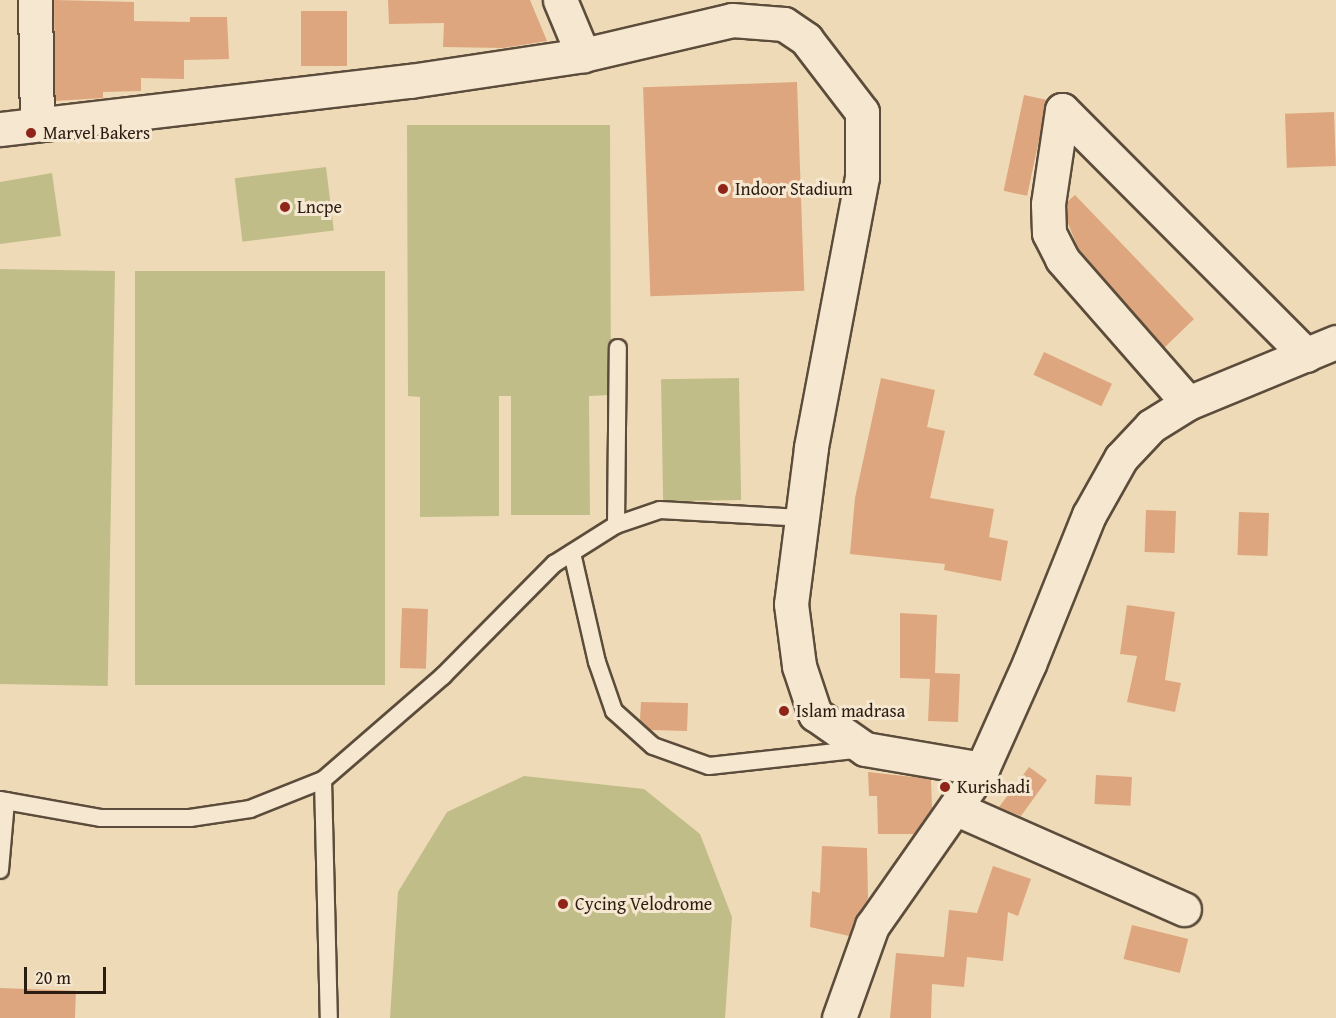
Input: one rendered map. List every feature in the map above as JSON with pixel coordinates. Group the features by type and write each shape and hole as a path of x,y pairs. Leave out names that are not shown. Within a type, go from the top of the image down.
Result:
{"street":[{"path":"35,0 37,124"},
{"path":"560,0 584,55"},
{"path":"0,129 410,81 584,55 732,20 784,24 806,39 862,112 862,177 801,518 791,604 799,666 815,714 865,749 982,769"},
{"path":"1188,403 1062,259 1049,233 1048,204 1062,110 1306,355"},
{"path":"839,1018 872,926 957,809 982,769 1094,505 1120,458 1151,426 1188,403 1336,342"},
{"path":"957,809 1184,909"}],"lane":[{"path":"616,525 618,348"},
{"path":"0,870 3,801 100,818 190,818 250,809 323,780 443,676 554,564 616,525 660,510 801,518"},
{"path":"572,553 597,662 614,711 653,746 709,766 865,749"},
{"path":"323,780 329,1018"}],"shaded area":[{"path":"407,125 610,125 611,395 589,396 590,515 511,515 511,396 499,396 499,516 420,517 420,397 408,396"},
{"name":"Lncpe","path":"326,167 334,231 242,242 235,178"},
{"path":"52,173 61,236 0,244 0,182"},
{"path":"0,269 115,271 108,686 0,684"},
{"path":"135,271 385,271 385,685 135,685"},
{"path":"739,378 741,500 663,501 661,379"},
{"name":"Cycing Velodrome","path":"524,776 644,789 700,834 732,917 725,1018 390,1018 398,892 447,812"}],"building":[{"path":"54,0 134,2 134,21 190,22 190,17 227,17 229,59 184,60 184,79 141,78 141,91 103,92 103,98 55,101"},
{"path":"388,0 530,0 547,41 503,48 443,47 444,23 389,24"},
{"path":"301,11 347,11 347,66 301,66"},
{"name":"Indoor Stadium","path":"797,82 804,291 650,296 643,87"},
{"path":"1024,95 1047,100 1027,196 1004,191"},
{"path":"1334,112 1336,166 1287,168 1285,114"},
{"path":"1075,195 1194,319 1164,348 1078,248 1067,221 1067,202"},
{"path":"1044,352 1112,384 1101,406 1033,375"},
{"path":"881,378 935,390 927,427 945,431 930,498 994,509 989,537 1008,541 1001,581 944,570 945,564 850,554 855,498"},
{"path":"1146,510 1176,511 1175,553 1145,552"},
{"path":"1239,512 1269,513 1267,556 1237,555"},
{"path":"1127,605 1175,612 1165,680 1181,683 1175,712 1127,702 1137,656 1120,654"},
{"path":"402,608 428,609 426,669 400,668"},
{"path":"900,613 937,615 935,673 960,674 958,722 928,721 930,679 900,678"},
{"path":"641,702 688,703 687,731 651,730 640,720"},
{"path":"1029,767 1047,780 1021,816 999,807"},
{"path":"868,772 931,779 932,808 914,834 878,834 877,796 869,796"},
{"path":"1096,775 1132,777 1130,806 1094,804"},
{"path":"822,846 867,848 868,898 849,936 810,927 812,891 820,893"},
{"path":"993,866 1031,879 1018,916 1008,912 1003,961 967,957 964,987 932,984 931,1018 890,1018 896,953 944,957 949,910 977,913"},
{"path":"1132,925 1188,939 1180,973 1124,959"},
{"path":"0,988 76,991 75,1018 0,1018"}],"place":[{"name":"Marvel Bakers","path":"31,133"},
{"name":"Indoor Stadium","path":"723,189"},
{"name":"Lncpe","path":"285,207"},
{"name":"Islam madrasa","path":"784,711"},
{"name":"Kurishadi","path":"945,787"},
{"name":"Cycing Velodrome","path":"563,904"}]}
